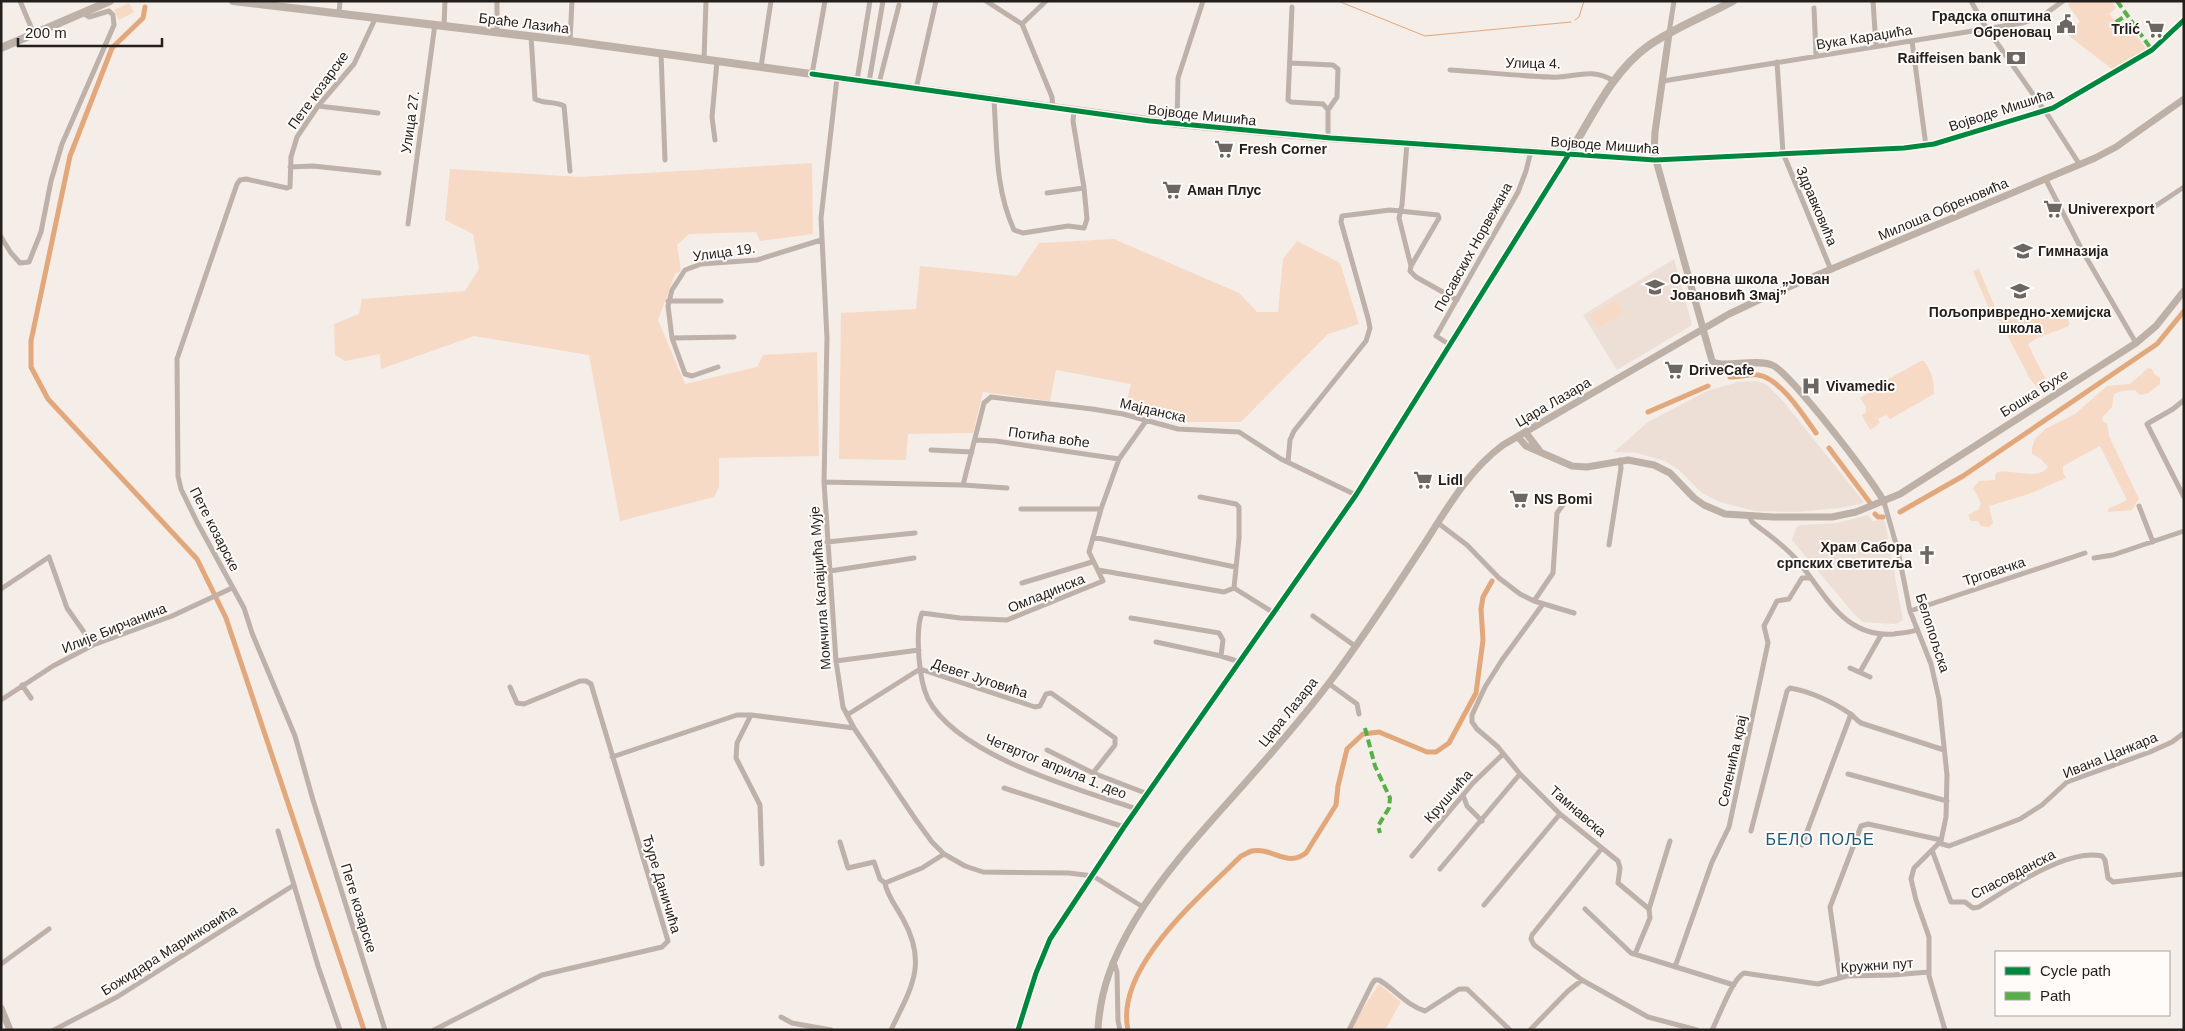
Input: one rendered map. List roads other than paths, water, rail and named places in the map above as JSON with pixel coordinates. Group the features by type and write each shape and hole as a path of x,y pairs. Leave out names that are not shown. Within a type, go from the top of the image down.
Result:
{"main road":[{"path":"1,48 83,13 101,3 110,1"},
{"name":"Браће Лазића","path":"233,1 570,41 916,89"},
{"path":"1569,154 1614,81 1640,53 1669,34 1733,1"},
{"path":"1669,34 1653,150 1704,329"},
{"name":"Војводе Мишића","path":"916,89 1177,124 1328,138 1655,160"},
{"name":"Милоша Обреновића","path":"1704,329 1765,297 2080,165 2116,146 2184,99"},
{"name":"Бошка Бухе","path":"1749,516 1832,517 1884,502 1900,494 2136,343 2156,326 2184,291"},
{"name":"Цара Лазара","path":"1098,1030 1104,986 1112,963 1143,907 1186,850 1259,768 1328,683 1462,486 1480,464 1495,451 1518,437 1704,329"},
{"name":"Белопољска","path":"1704,329 1714,363 1722,365 1760,362 1772,364 1782,370 1802,392 1884,502"},
{"path":"1526,433 1540,452"},
{"path":"1518,437 1526,446 1564,464 1579,467 1620,460 1636,460 1654,465 1670,473 1694,498 1704,505 1725,514 1749,516"},
{"path":"1,1008 10,1030"}],"street":[{"path":"20,1 34,34"},
{"path":"339,13 340,1"},
{"path":"444,25 445,1"},
{"path":"497,1 497,32"},
{"path":"570,41 572,1"},
{"path":"704,59 706,1"},
{"path":"761,67 771,1"},
{"path":"812,74 825,1"},
{"path":"857,80 870,1"},
{"path":"869,82 883,1"},
{"path":"916,89 936,1"},
{"path":"986,1 1022,24 1052,97 1053,108"},
{"path":"1022,24 1046,1"},
{"path":"1177,124 1178,78 1203,1"},
{"path":"1669,34 1674,1"},
{"path":"1873,1 1876,46"},
{"path":"1971,1 1987,29 2045,111 2080,165"},
{"name":"Вука Караџића","path":"1663,81 1987,29 2037,19 2063,1"},
{"path":"879,84 899,5"},
{"path":"1292,7 1288,100 1291,102 1323,104 1328,110"},
{"path":"1814,8 1816,56"},
{"path":"1,237 20,263 29,262 41,232 51,181 62,144 114,24 113,14 109,11 88,17 83,13"},
{"name":"Пете козарске","path":"376,17 354,64 318,106 297,137 291,157 291,186 289,188 246,179 240,180 237,184 177,359 176,455 179,483 197,522 246,613 295,736 313,800 385,1030"},
{"name":"Војводе Мишића","path":"1655,160 1926,146 2045,111 2149,53 2161,44 2184,20"},
{"name":"Улица 27.","path":"408,224 435,24"},
{"path":"530,36 535,99 564,106 570,171"},
{"path":"1912,41 1926,146"},
{"path":"661,53 665,160"},
{"path":"715,140 712,117 717,61"},
{"name":"Здравковића","path":"1777,62 1783,153 1831,270"},
{"path":"1290,63 1333,65 1338,68 1337,97 1328,110 1328,138"},
{"name":"Улица 4.","path":"1450,70 1551,77 1586,73 1602,76 1614,81"},
{"name":"Момчила Калајџића Мује","path":"837,78 827,152 821,218 827,338 824,482 836,662 840,696 847,715 920,826 944,854 965,866 984,872 1069,873 1093,876 1143,907"},
{"path":"994,100 999,183 1003,201 1017,232 1023,233 1068,226 1084,228 1087,219 1073,122 1074,111"},
{"path":"318,106 378,113"},
{"path":"1406,143 1399,222 1412,274 1457,300"},
{"name":"Посавских Норвежана","path":"1450,345 1436,336 1518,192 1526,172 1531,151"},
{"path":"1018,1030 1045,949 1124,827 1356,495 1569,154"},
{"path":"290,167 313,166 379,173"},
{"path":"2046,180 2083,252 2136,343"},
{"path":"1048,193 1084,188"},
{"path":"2145,213 2184,188"},
{"path":"1288,462 1290,440 1294,431 1366,341 1369,334 1368,318 1340,218 1346,215 1390,210 1436,215 1439,217 1411,266"},
{"name":"Улица 19.","path":"718,367 692,376 685,374 672,338 669,318 668,301 678,278 691,266 757,260 821,240"},
{"path":"668,301 721,300"},
{"path":"672,338 734,336"},
{"name":"Мајданска","path":"963,485 984,403 991,397 1092,409 1178,429 1239,432 1288,462 1356,495"},
{"path":"2184,400 2173,409 2147,424 2184,497"},
{"path":"1022,509 1101,509 1119,458 1146,421"},
{"name":"Потића воће","path":"975,440 996,441 1119,458"},
{"path":"931,450 972,452"},
{"path":"1609,545 1621,468 1620,460"},
{"path":"824,482 963,485 1007,488"},
{"path":"1200,497 1236,504 1239,507 1239,538 1234,588 1274,613"},
{"path":"1534,601 1553,573 1557,512 1565,502"},
{"name":"Белопољска","path":"1884,502 1898,551 1910,611 1936,680 1944,750 1947,801 1946,817 1940,841"},
{"path":"2139,506 2153,542"},
{"name":"Омладинска","path":"920,670 919,650 922,613 960,618 1009,620 1101,583 1103,578 1092,562 1089,552 1101,509"},
{"path":"1749,516 1752,522 1784,546 1837,612 1848,622 1865,631 1881,635 1916,630"},
{"path":"1438,523 1467,545 1509,587 1534,601 1574,613"},
{"path":"2094,558 2105,557 2184,531"},
{"path":"827,542 915,532"},
{"path":"1093,536 1235,566"},
{"name":"Трговачка","path":"1910,611 2085,553"},
{"path":"1,589 49,557 67,608 93,645"},
{"path":"830,571 914,558"},
{"name":"Омладинска","path":"1022,584 1092,562"},
{"name":"Омладинска","path":"1098,570 1224,592 1234,588"},
{"name":"Селенића крај","path":"1675,967 1712,862 1730,828 1768,643 1764,629 1766,622 1777,602 1789,599 1802,578 1811,578"},
{"name":"Илије Бирчанина","path":"1,700 53,666 93,645 160,622 232,588"},
{"name":"Тамнавска","path":"1543,604 1502,660 1485,687 1472,715 1472,722 1560,814 1620,864 1618,880 1620,886 1649,909"},
{"path":"1314,616 1354,646"},
{"path":"1131,618 1218,633 1223,640 1221,656"},
{"path":"1860,672 1881,635"},
{"path":"1156,642 1240,662"},
{"path":"836,662 919,650"},
{"path":"1850,668 1870,677"},
{"name":"Девет Југовића","path":"847,715 920,670 1036,707 1040,706 1048,693 1053,694 1115,738 1115,745 1094,773"},
{"name":"Четвртог априла 1. део","path":"920,670 929,701 949,726 963,738 989,753 1038,774 1137,809"},
{"name":"Ђуре Даничића","path":"434,1030 542,975 662,947 667,943 668,937 651,888 589,682 580,681 524,704 518,703 510,687"},
{"path":"1328,683 1357,704 1359,714"},
{"path":"22,685 31,698"},
{"path":"1751,831 1787,691 1790,688 1824,700 1851,714 1855,720 1861,723 1944,750"},
{"path":"1802,845 1851,714"},
{"path":"751,715 737,743 736,758 760,804 762,864"},
{"path":"612,757 738,716 751,715 854,728"},
{"name":"Ивана Цанкара","path":"1840,977 1830,907 1861,826 1868,824 1940,841 1949,846 2020,819 2042,805 2067,782 2150,752 2172,742 2184,733"},
{"path":"1047,750 1094,773 1148,794"},
{"name":"Крушчића","path":"1412,856 1463,795 1503,754"},
{"path":"1440,869 1520,774"},
{"path":"1848,774 1947,801"},
{"path":"1004,788 1124,827"},
{"path":"1463,795 1468,806 1482,821"},
{"path":"1484,905 1560,814"},
{"path":"278,831 318,966 340,1030"},
{"path":"1635,954 1650,918 1649,909 1670,841"},
{"path":"1940,841 1914,868 1911,876 1916,900 1929,937 1929,972 1946,1030"},
{"path":"840,842 848,868 874,862 876,864 880,879 885,883 909,929 916,969 912,985 891,1030"},
{"path":"1602,848 1531,939 1534,945 1582,980 1648,1017 1697,1030"},
{"name":"Спасовданска","path":"1932,850 1951,902 1965,902 1973,908 1979,907 2042,870 2061,861 2081,856 2102,856 2105,860 2108,878 2113,882 2184,874"},
{"path":"885,883 922,868 944,854"},
{"name":"Божидара Маринковића","path":"54,1030 117,997 294,884"},
{"path":"1586,909 1627,950 1734,985 1712,1030"},
{"path":"1,964 49,929"},
{"path":"1112,963 1115,965 1117,972 1118,1022 1120,1030"},
{"name":"Кружни пут","path":"1734,985 1742,974 1747,972 1815,984 1825,983 1840,977 1929,972"},
{"path":"1349,1030 1375,980 1379,980 1410,1004 1425,1011 1459,989 1467,989 1510,1030"},
{"path":"1530,1030 1568,991 1582,980"},
{"path":"781,1016 792,1023 831,1030"}],"waterway":[{"path":"1338,1 1425,36 1571,22"},
{"path":"1575,20 1579,17 1584,1"},
{"path":"145,7 143,18 112,48 70,156 31,341 31,367 48,399 197,559 226,618 364,1030"},
{"path":"1900,512 1963,476 2157,344 2184,311"},
{"path":"1730,377 1758,375 1775,383 1791,399 1816,433"},
{"path":"1648,412 1708,386"},
{"path":"1829,448 1871,504"},
{"path":"1875,514 1878,517 1883,517"},
{"path":"1128,1030 1127,1006 1134,982 1147,958 1164,935 1204,891 1241,856 1252,851 1266,852 1286,858 1299,857 1306,853 1336,805 1338,786 1347,749 1363,734 1379,732 1427,752 1436,752 1449,743 1476,693 1483,640 1481,609 1483,597 1492,581"}],"place":[{"name":"Градска општина Обреновац","path":"2066,24"},
{"name":"Trlić","path":"2155,29"},
{"name":"Raiffeisen bank","path":"2016,58"},
{"name":"Fresh Corner","path":"1224,149"},
{"name":"Аман Плус","path":"1172,190"},
{"name":"Univerexport","path":"2053,209"},
{"name":"Гимназија","path":"2023,251"},
{"name":"Основна школа „Јован Јовановић Змај”","path":"1655,287"},
{"name":"Пољопривредно-хемијска школа","path":"2020,291"},
{"name":"DriveCafe","path":"1674,370"},
{"name":"Vivamedic","path":"1811,386"},
{"name":"Lidl","path":"1423,480"},
{"name":"NS Bomi","path":"1519,499"},
{"name":"Храм Сабора српских светитеља","path":"1927,555"}],"district":[{"name":"БЕЛО ПОЉЕ","path":"1820,839"}]}
